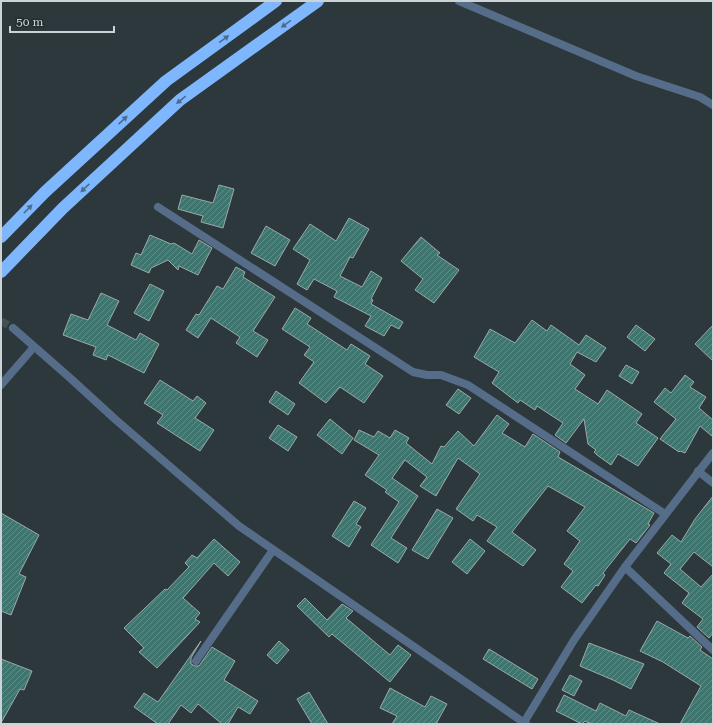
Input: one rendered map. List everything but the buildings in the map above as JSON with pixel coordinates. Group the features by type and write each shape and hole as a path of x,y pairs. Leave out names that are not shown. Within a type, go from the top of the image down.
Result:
{"highway":[{"path":"1,237 45,192 166,81 276,1"},
{"path":"1,272 63,208 180,100 318,1"}],"street":[{"path":"459,1 636,76 700,97 713,105"},
{"path":"158,207 413,372 441,375 468,385 665,514"},
{"path":"13,328 116,420 239,526 525,724 574,640 665,514 713,453"},
{"path":"1,385 34,347"},
{"path":"698,471 713,483"},
{"path":"196,661 274,550"},
{"path":"625,568 713,650"}],"tunnel":[{"path":"1,321 13,328"}]}
